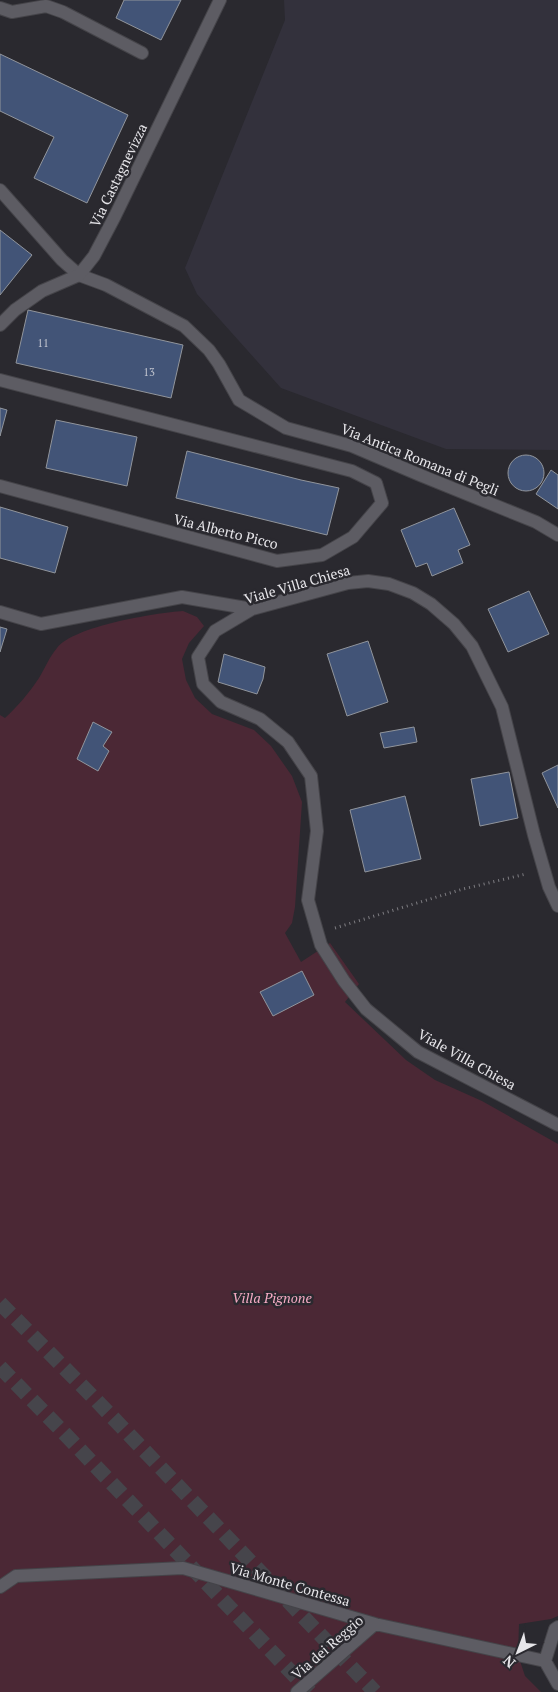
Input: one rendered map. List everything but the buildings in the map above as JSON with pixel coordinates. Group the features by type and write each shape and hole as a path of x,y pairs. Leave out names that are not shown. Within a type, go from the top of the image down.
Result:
{"street":[{"name":"Via Castagnevizza","path":"0,325 14,310 42,291 79,275 94,256 220,0"},
{"path":"0,8 12,12 47,3 142,53"},
{"name":"Via Antica Romana di Pegli","path":"0,190 62,260 79,275 106,285 184,326 209,350 239,400 286,428 352,446 536,522 558,535"},
{"name":"Via Alberto Picco","path":"0,380 352,471 376,483 382,503 353,537 322,555 278,561 0,486"},
{"name":"Viale Villa Chiesa","path":"558,906 549,887 544,870 502,707 472,646 454,624 431,604 413,593 389,584 368,581 348,583 252,609 215,630 198,657 203,684 222,702 260,720 288,742 311,776 317,831 308,900 324,951 344,981 366,1009 418,1052 558,1125"},
{"path":"0,612 41,624 182,597 252,609"},
{"name":"Via Monte Contessa","path":"0,1587 16,1576 183,1568 375,1624 545,1660"},
{"name":"Via dei Reggio","path":"297,1692 375,1624"},
{"path":"558,1627 555,1629 545,1660 558,1684"}],"path":[{"path":"317,933 463,889 544,870"}],"shaded area":[{"path":"284,0 558,0 558,450 446,449 281,388 197,294 185,268 285,20"}],"green space":[{"name":"Villa Pignone","path":"183,611 197,617 204,626 189,643 182,659 186,680 195,698 212,714 254,730 271,746 292,776 302,802 295,907 292,923 285,933 301,962 330,943 359,984 345,1002 406,1060 435,1080 482,1101 558,1144 558,1616 551,1619 519,1624 518,1655 525,1676 541,1692 0,1692 0,715 5,718 19,704 39,678 54,651 66,640 80,633 116,622"}],"tunnel":[{"path":"0,1303 95,1399 375,1692"},
{"path":"0,1367 310,1692"}]}
